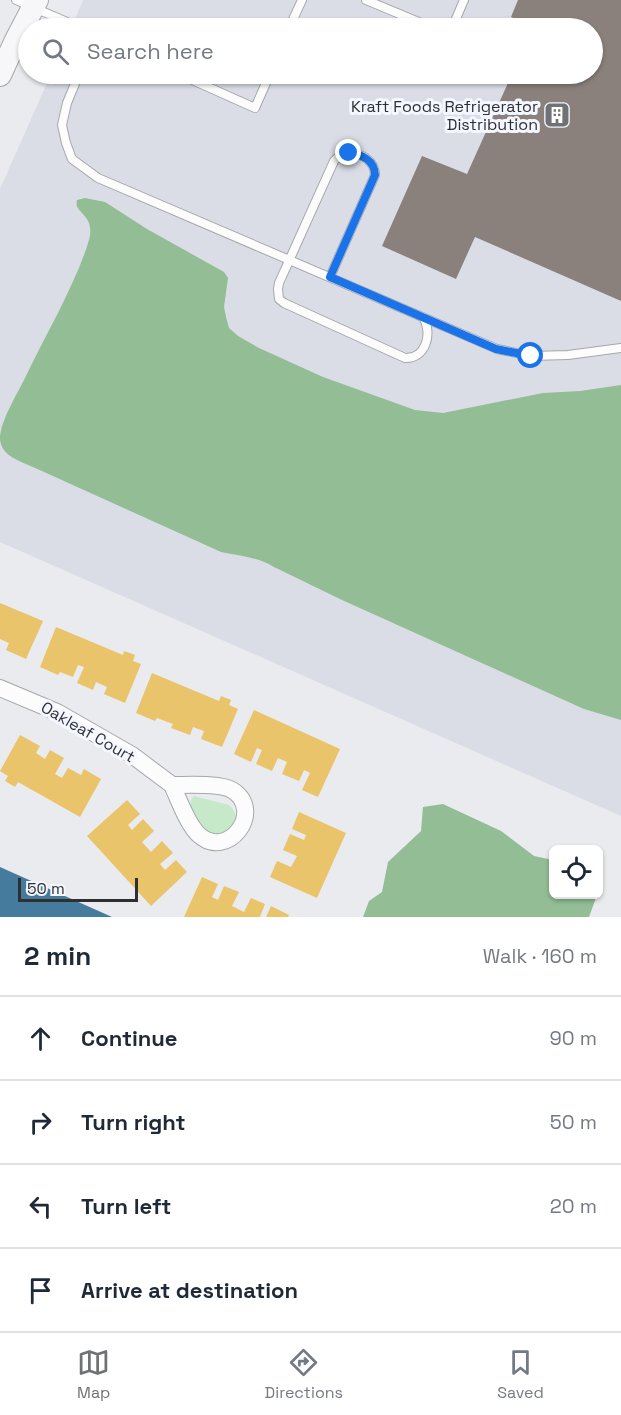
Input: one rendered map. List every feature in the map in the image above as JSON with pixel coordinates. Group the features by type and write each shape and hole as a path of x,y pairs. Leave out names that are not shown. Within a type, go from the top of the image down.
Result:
{"main road":[{"path":"24,18 29,3"},
{"path":"0,75 18,34"}],"street":[{"name":"Oakleaf Court","path":"0,688 57,712 132,755 172,785 192,828 200,837 222,842 232,838 240,830 245,819 245,808 241,798 233,790 223,786 172,785"}],"lane":[{"path":"294,18 302,0"},
{"path":"366,0 410,18"},
{"path":"456,18 464,0"},
{"path":"29,3 60,18"},
{"path":"75,84 67,103 62,125 66,143 72,159 98,178 496,349 531,356 568,355 621,348"},
{"path":"201,84 255,108 266,84"},
{"path":"330,277 375,175 373,164 362,156 349,153 338,156 334,161 278,289 279,299 410,358 416,356 425,345 428,331 422,317"}],"shaded area":[{"path":"83,0 621,0 621,816 0,542 0,189 47,84 603,84 603,18 75,18"},
{"path":"85,198 105,202 147,229 224,272 228,278 224,307 226,317 229,328 238,336 323,377 415,410 443,413 543,393 621,385 621,720 584,709 342,600 262,561 221,552 7,454 0,439 5,417 67,294 89,240 90,224 77,205 77,200"},
{"path":"194,796 229,805 235,814 235,825 224,835 206,829 190,805"},
{"path":"443,804 501,831 534,856 549,859 549,899 596,899 589,917 363,917 369,901 382,892 388,862 421,831 423,807"}],"building: Homes":[{"path":"0,603 43,621 26,659 6,650 9,643 0,639"},
{"path":"56,627 123,655 124,651 135,655 133,661 141,664 125,703 104,694 107,687 96,682 93,690 77,683 84,667 78,665 73,677 60,672 58,675 40,667"},
{"path":"152,673 219,701 221,696 231,700 229,705 238,709 222,747 201,739 204,731 193,727 190,735 171,728 173,724 157,718 155,721 136,713"},
{"path":"254,710 340,749 318,797 302,790 310,773 304,770 299,781 282,774 287,762 278,758 272,771 256,764 262,750 257,748 251,762 234,754"},
{"path":"20,735 40,746 36,753 45,759 50,750 64,758 55,774 62,778 68,768 81,775 84,769 101,779 80,817 18,782 15,787 5,781 8,776 0,771"},
{"path":"127,800 140,814 128,825 132,830 143,819 154,831 142,842 151,852 162,841 173,853 160,864 165,870 176,860 187,872 151,906 87,836"},
{"path":"299,812 346,833 317,898 270,877 277,861 291,867 297,856 283,850 290,834 304,840 306,835 292,829"},
{"path":"202,877 218,884 212,897 218,900 224,886 239,892 232,906 244,912 251,898 265,904 260,917 184,917"},
{"path":"271,906 289,915 288,917 266,917"}],"building: Public":[{"path":"0,867 112,917 0,917"}],"building: Industry":[{"name":"Kraft Foods Refrigerator Distribution","path":"518,0 621,0 621,301 475,237 456,279 382,246 422,156 467,174 508,84 603,84 603,18 511,17"}],"place":[{"name":"Kraft Foods Refrigerator Distribution","path":"557,115"}],"route":[{"path":"349,153 370,161 375,169 375,175 330,277 496,349 531,356"}]}
